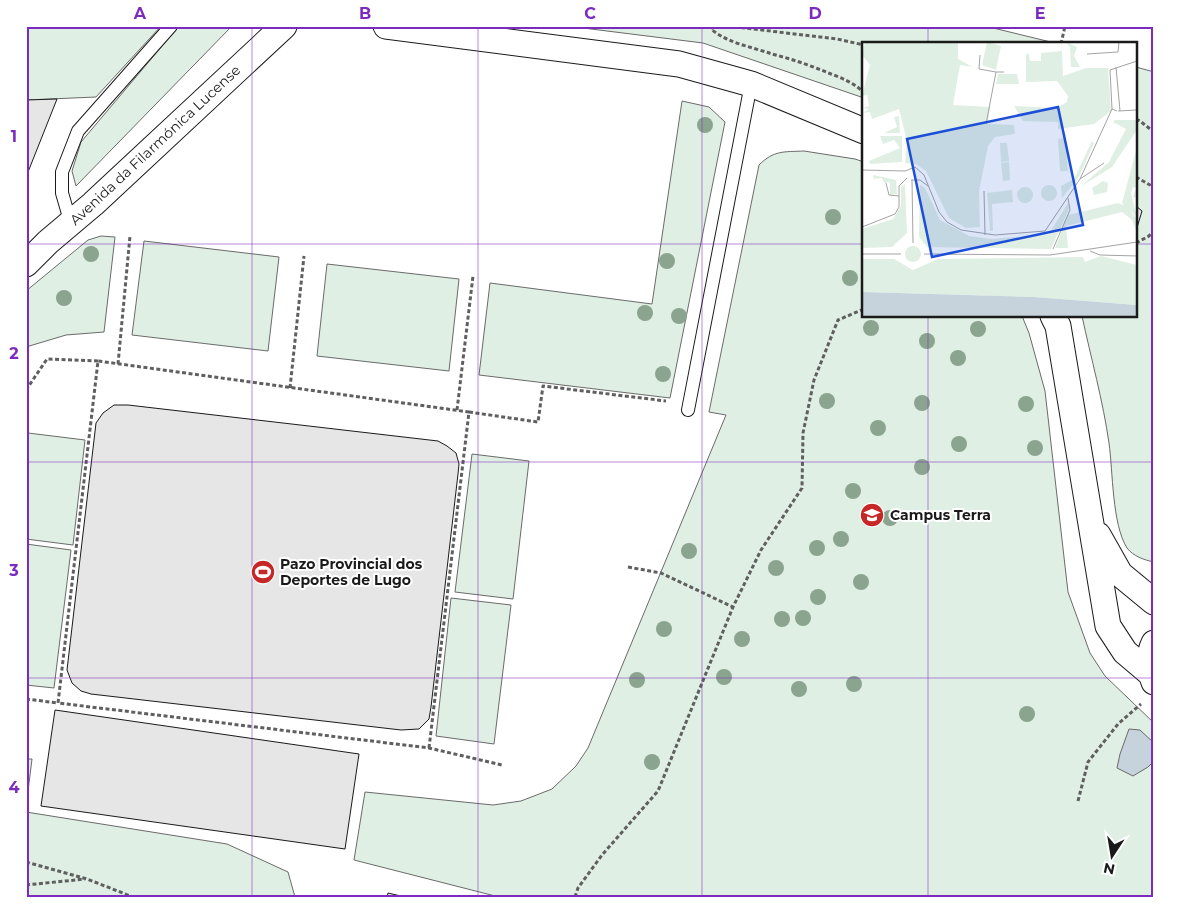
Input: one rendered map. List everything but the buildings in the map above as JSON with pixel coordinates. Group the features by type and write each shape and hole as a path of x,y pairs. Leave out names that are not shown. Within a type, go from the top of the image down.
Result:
{"street":[{"name":"Avenida da Filarmónica Lucense","path":"26,264 284,26"},
{"path":"386,26 679,64 750,84 862,130"},
{"path":"1054,318 1058,326 1108,626 1125,652 1152,678"},
{"path":"1090,522 1120,574 1154,602"},
{"path":"1120,574 1144,583 1154,583"},
{"path":"1152,678 1150,651 1154,643"}],"lane":[{"path":"71,224 62,193 62,172 78,132 171,26"},
{"path":"688,410 750,84"}],"path":[{"path":"714,26 711,30 719,36 813,66 838,76 862,92"},
{"path":"728,26 837,39 862,45"},
{"path":"1062,42 1065,26"},
{"path":"1138,120 1154,132"},
{"path":"1138,178 1150,185 1154,190"},
{"path":"1138,242 1149,236 1154,230"},
{"path":"118,364 130,236"},
{"path":"290,388 304,256"},
{"path":"457,410 473,276"},
{"path":"575,897 578,888 602,855 658,791 733,607 761,550 802,488 803,433 814,380 838,320 862,310"},
{"path":"26,390 47,360 98,361 538,422 543,386 666,401"},
{"path":"58,703 98,361"},
{"path":"429,748 469,412"},
{"path":"628,567 661,573 733,607"},
{"path":"26,699 429,748 502,765"},
{"path":"1078,801 1088,762 1118,724 1141,703"},
{"path":"26,862 87,879 133,897"},
{"path":"26,885 87,879"}],"green space":[{"path":"26,26 161,26 96,97 26,100"},
{"path":"179,26 232,26 76,186 72,171 81,142"},
{"path":"567,26 985,26 1051,42 862,42 862,97 703,43"},
{"path":"1138,68 1154,72 1154,562 1129,551 1118,526 1110,455 1100,395 1082,318 1138,318"},
{"path":"682,101 709,107 725,122 670,398 479,375 490,283 652,304"},
{"name":"Campus Terra","path":"804,151 862,161 862,318 1023,318 1029,333 1045,391 1068,592 1090,653 1105,676 1154,723 1154,897 499,897 354,860 365,792 493,805 521,801 552,789 576,766 588,748 726,415 709,412 759,165 775,154"},
{"path":"101,236 115,237 104,332 66,335 26,347 26,291 88,240"},
{"path":"144,241 279,257 268,351 132,335"},
{"path":"327,264 459,279 449,371 317,356"},
{"path":"28,433 85,440 73,545 26,539"},
{"path":"472,454 529,461 513,599 455,592"},
{"path":"26,544 71,550 54,688 26,685"},
{"path":"451,598 511,605 494,744 436,736"},
{"path":"26,759 32,759 26,807"},
{"path":"26,812 227,844 288,872 295,897 26,897"}],"shaded area":[{"path":"1129,729 1140,730 1154,743 1154,761 1133,776 1117,768"}],"place":[{"name":"Campus Terra","path":"872,515"},
{"name":"Pazo Provincial dos Deportes de Lugo","path":"263,572"}]}
